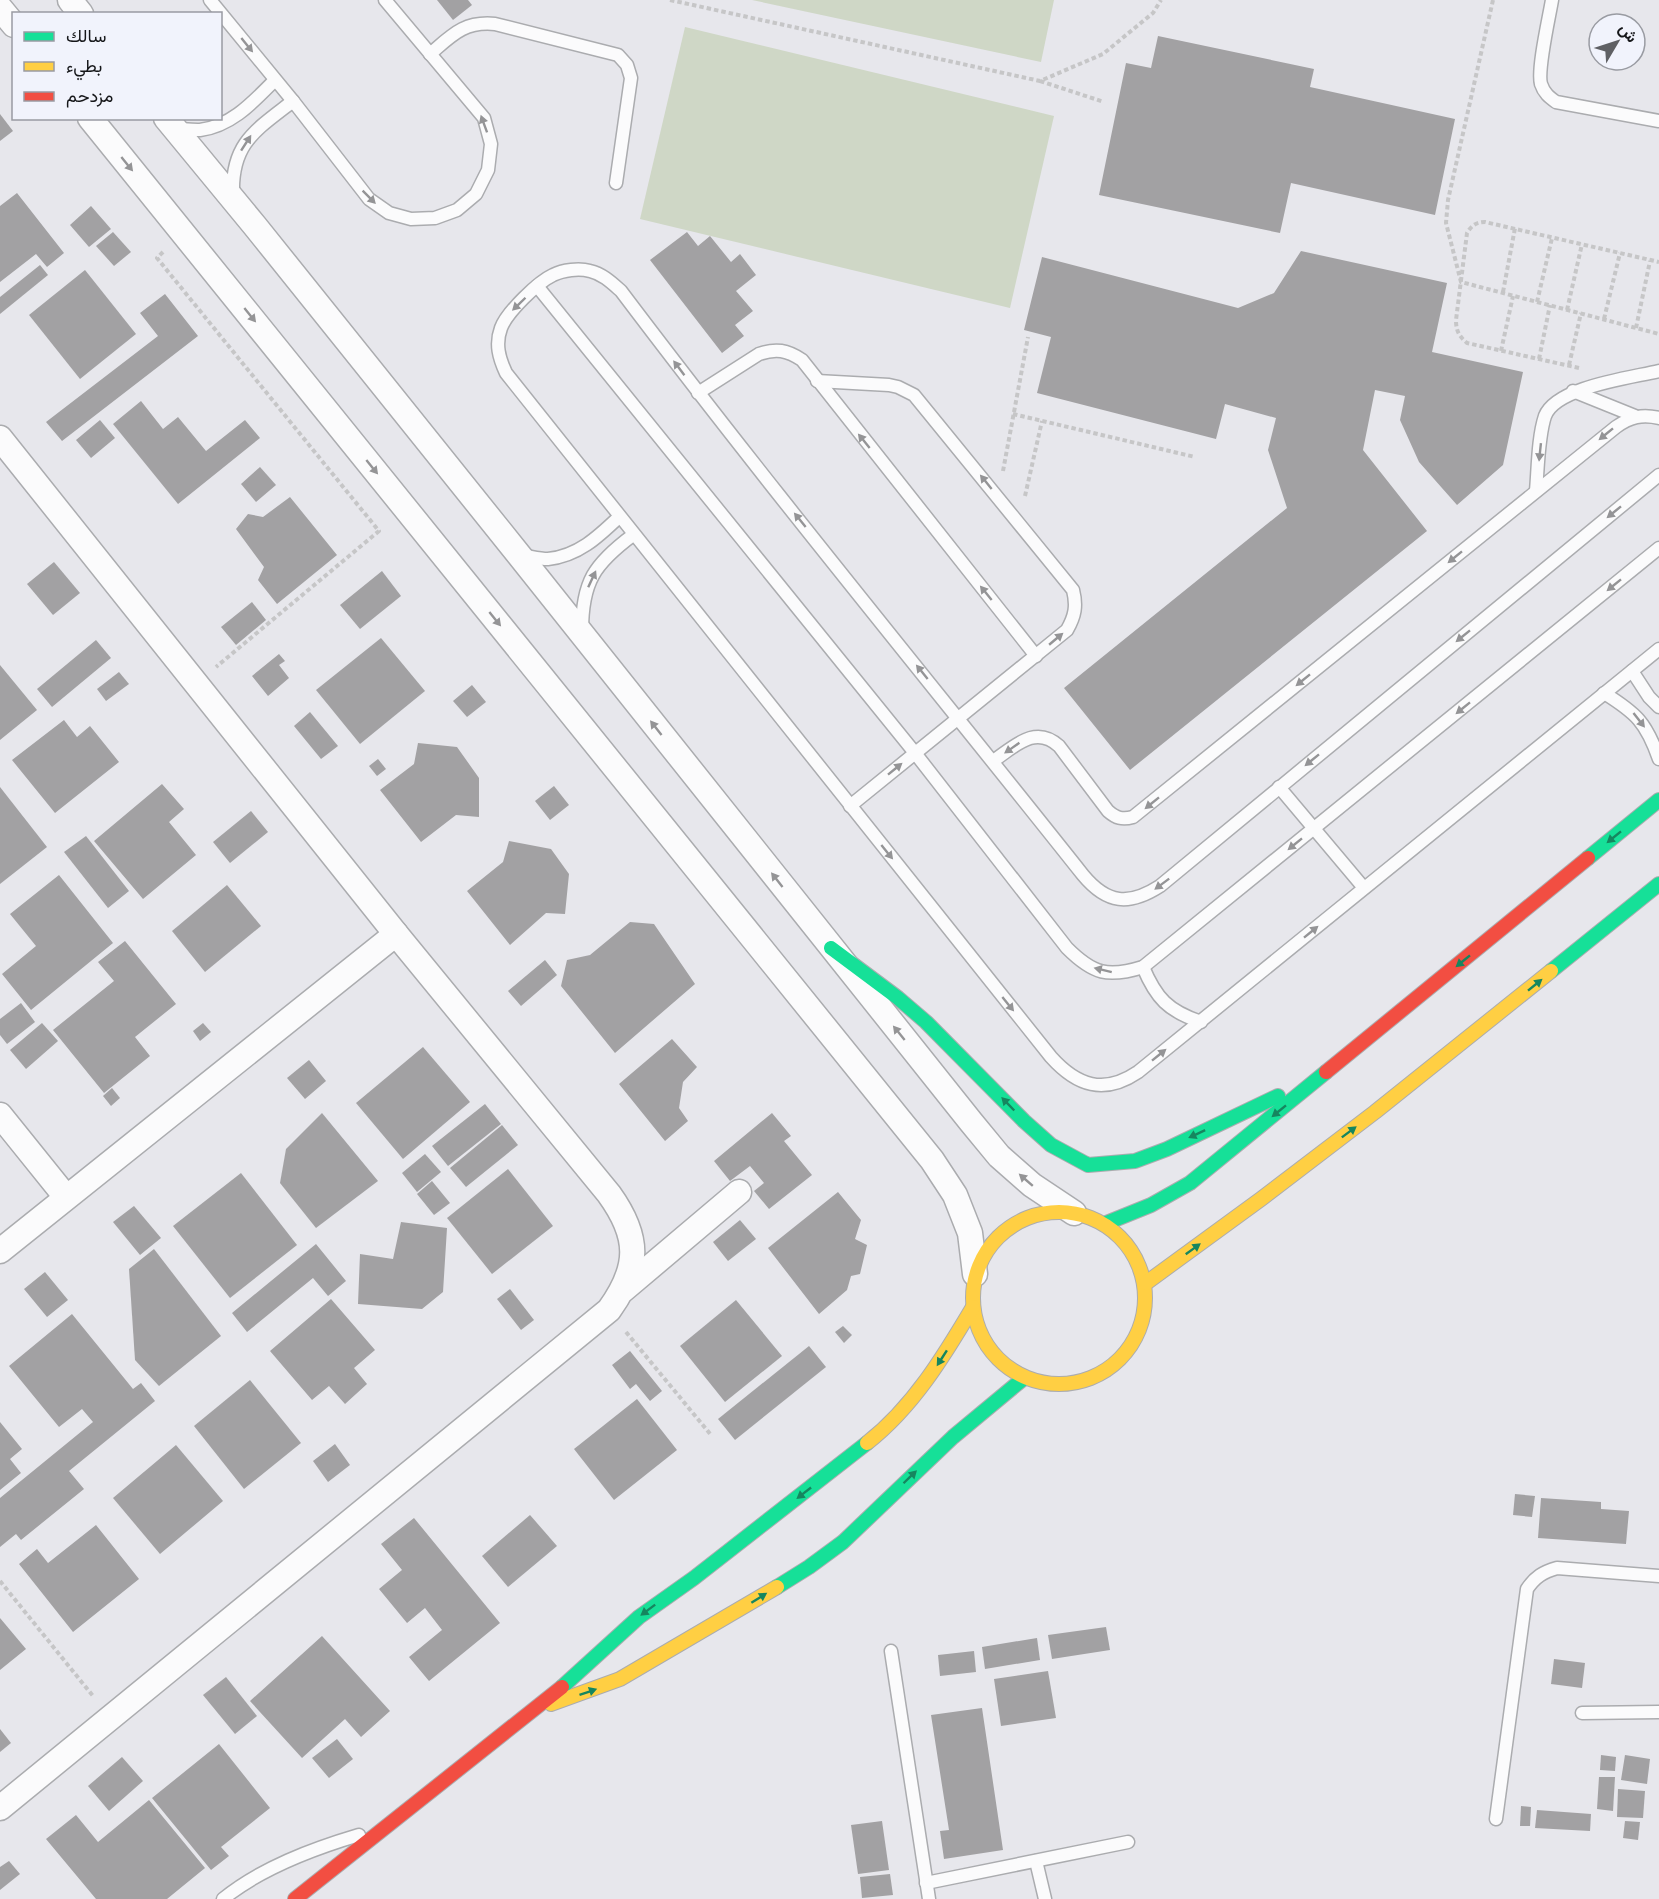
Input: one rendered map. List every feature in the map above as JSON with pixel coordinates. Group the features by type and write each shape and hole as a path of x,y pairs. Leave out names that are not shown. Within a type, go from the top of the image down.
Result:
{"street":[{"path":"70,0 79,12"},
{"path":"0,8 12,23"},
{"path":"92,120 932,1160 955,1195 970,1233 975,1274 973,1307 981,1336 999,1361 1024,1378 1060,1385 1096,1377 1124,1355 1142,1324 1146,1283 1138,1263 1124,1240 1104,1224 1074,1213 1032,1185 999,1156 519,555 170,124"},
{"path":"0,438 396,934 609,1194 624,1215 632,1239 631,1265 623,1290"},
{"path":"1104,1224 1151,1205 1190,1183 1659,800"},
{"path":"1146,1283 1375,1112 1659,884"},
{"path":"0,1251 396,934"},
{"path":"831,948 926,1022 1024,1121 1051,1145 1088,1165 1135,1161 1167,1149 1326,1073"},
{"path":"0,1115 66,1197"},
{"path":"0,1808 609,1310 623,1290 739,1192"},
{"path":"975,1274 989,1245 1013,1224 1042,1212 1074,1213"},
{"path":"296,1899 382,1828 533,1710 586,1666 639,1617 694,1578 877,1435 916,1393 940,1362 973,1307"},
{"path":"533,1710 621,1679 809,1567 843,1542 953,1437 1024,1378"}],"lane":[{"path":"210,0 220,12"},
{"path":"222,15 369,199 388,213 411,219 435,218 457,210 476,194 488,171 491,144 483,118 386,0"},
{"path":"1552,0 1540,82 1546,94 1556,102 1659,121"},
{"path":"430,54 460,29 483,23 495,24 618,56 627,65 632,78 616,183"},
{"path":"170,124 201,130 226,122 246,108 275,80"},
{"path":"233,199 232,177 238,155 249,136 293,101"},
{"path":"1659,475 1160,886 1145,896 1128,900 1110,898 1094,889 698,393 621,291 607,279 590,271 571,270 553,275 537,286 509,314 501,327 497,343 499,359 506,373 633,535 1051,1058 1063,1071 1087,1084 1101,1086 1127,1079 1659,649"},
{"path":"537,286 915,753 1067,948 1082,963 1102,972 1123,973 1143,967 1659,548"},
{"path":"698,393 759,354 770,350 782,350 802,360 1036,656"},
{"path":"1536,491 1545,415 1557,400 1573,392 1659,371"},
{"path":"817,381 889,385 907,390 921,401 1073,590 1076,604 1074,618 1067,630 850,806"},
{"path":"1573,392 1635,416"},
{"path":"993,761 1032,736 1051,739 1059,746 1108,811 1115,817 1124,819 1133,817 1624,420 1635,416 1659,418"},
{"path":"519,555 547,559 575,553 596,539 619,517"},
{"path":"582,635 582,605 591,576 609,552 633,535"},
{"path":"1632,671 1649,697 1659,707"},
{"path":"1604,693 1631,710 1651,735 1659,759"},
{"path":"1279,788 1364,888"},
{"path":"1143,967 1151,986 1164,1003 1181,1015 1200,1022"},
{"path":"1496,1819 1524,1601 1527,1589 1534,1578 1545,1571 1557,1568 1659,1576"},
{"path":"891,1651 928,1899"},
{"path":"1582,1713 1659,1712"},
{"path":"223,1899 275,1867 324,1845 382,1828"},
{"path":"926,1883 1128,1842"},
{"path":"1036,1861 1045,1899"}],"path":[{"path":"670,0 1040,81 1104,102"},
{"path":"1040,81 1103,54 1153,13 1161,0"},
{"path":"1461,282 1446,224 1448,200 1493,0"},
{"path":"1580,368 1467,343 1460,337 1456,329 1456,320 1467,233 1470,228 1474,224 1485,222 1659,262"},
{"path":"1503,293 1515,228"},
{"path":"185,235 156,258 379,531 197,683"},
{"path":"1537,302 1552,238"},
{"path":"1567,310 1582,244"},
{"path":"1604,320 1620,253"},
{"path":"1636,328 1650,261"},
{"path":"1461,282 1659,334"},
{"path":"1501,351 1513,295"},
{"path":"1539,359 1550,305"},
{"path":"1569,365 1581,314"},
{"path":"998,497 1028,337"},
{"path":"1013,414 1195,457"},
{"path":"1018,523 1042,421"},
{"path":"609,1310 711,1435"},
{"path":"0,1581 110,1718"}],"green space":[{"path":"752,0 1054,0 1041,62"},
{"path":"685,27 1054,116 1010,308 640,219"}],"building":[{"path":"437,0 468,0 472,5 453,20"},
{"path":"1158,36 1314,69 1310,87 1455,119 1435,215 1291,183 1280,233 1099,195 1126,63 1151,68"},
{"path":"0,114 13,131 0,141"},
{"path":"17,193 64,253 47,267 36,254 0,282 0,206"},
{"path":"91,206 111,229 89,247 70,225"},
{"path":"113,232 131,252 114,266 96,246"},
{"path":"687,232 698,246 710,236 731,262 740,254 756,275 736,291 753,311 735,325 744,336 722,353 650,260"},
{"path":"1301,251 1447,283 1432,352 1523,372 1503,465 1457,505 1419,462 1400,420 1405,396 1375,390 1363,450 1427,531 1130,770 1064,688 1287,508 1268,450 1276,418 1225,404 1216,439 1037,393 1051,337 1024,330 1042,257 1238,308 1274,293"},
{"path":"40,265 48,275 0,314 0,297"},
{"path":"85,270 136,334 80,379 29,315"},
{"path":"165,294 198,336 62,441 46,422 158,336 140,313"},
{"path":"141,401 163,429 178,417 206,451 245,420 260,438 178,504 113,424"},
{"path":"100,420 115,438 91,458 76,440"},
{"path":"260,467 276,485 256,502 241,484"},
{"path":"290,497 337,555 277,604 258,580 264,567 236,529 248,514 263,517"},
{"path":"54,562 80,593 53,615 27,584"},
{"path":"382,571 401,596 360,629 340,605"},
{"path":"252,602 266,620 236,645 221,627"},
{"path":"381,638 425,691 360,744 316,690"},
{"path":"96,640 111,658 52,707 37,689"},
{"path":"279,654 285,661 279,665 289,678 268,696 252,676"},
{"path":"0,665 37,710 0,740"},
{"path":"119,672 129,684 106,701 97,689"},
{"path":"472,685 486,702 467,717 453,701"},
{"path":"310,712 338,746 321,759 294,726"},
{"path":"64,720 77,737 90,726 119,762 55,813 12,760"},
{"path":"418,743 457,747 479,778 479,817 456,815 421,842 380,790 414,764"},
{"path":"378,759 386,769 377,776 369,766"},
{"path":"162,784 184,809 169,822 196,855 143,899 94,841"},
{"path":"554,786 569,805 550,820 535,801"},
{"path":"0,787 47,847 0,884"},
{"path":"251,811 268,832 230,863 213,842"},
{"path":"86,836 129,891 108,908 64,852"},
{"path":"509,841 551,849 569,874 565,914 546,913 510,945 467,891 503,862"},
{"path":"59,875 113,943 31,1010 2,974 36,946 10,914"},
{"path":"227,885 261,926 205,972 172,931"},
{"path":"630,922 654,924 695,984 615,1053 561,986 567,960 590,955"},
{"path":"125,941 176,1004 135,1037 150,1056 104,1093 53,1030 114,981 98,962"},
{"path":"545,960 557,975 521,1006 508,991"},
{"path":"21,1003 35,1022 7,1044 0,1035 0,1019"},
{"path":"42,1023 58,1041 26,1069 10,1050"},
{"path":"203,1023 211,1032 200,1041 193,1031"},
{"path":"672,1039 697,1067 683,1082 679,1108 688,1121 665,1141 619,1084"},
{"path":"423,1047 470,1102 403,1159 356,1103"},
{"path":"309,1060 326,1081 305,1099 287,1078"},
{"path":"112,1088 120,1098 111,1106 103,1096"},
{"path":"485,1104 501,1124 448,1166 432,1146"},
{"path":"322,1113 378,1181 316,1228 280,1183 286,1149"},
{"path":"772,1113 791,1136 784,1141 812,1175 769,1209 754,1191 764,1183 750,1166 730,1181 714,1161"},
{"path":"502,1125 518,1145 466,1187 450,1168"},
{"path":"425,1154 441,1172 417,1192 402,1173"},
{"path":"508,1169 553,1226 492,1274 447,1218"},
{"path":"241,1173 297,1245 230,1298 173,1226"},
{"path":"432,1181 450,1203 434,1215 417,1194"},
{"path":"838,1192 861,1220 855,1239 867,1245 860,1274 851,1276 847,1290 819,1314 768,1248"},
{"path":"134,1206 161,1238 140,1255 113,1222"},
{"path":"740,1220 756,1239 728,1261 713,1242"},
{"path":"401,1222 447,1228 443,1292 422,1309 358,1304 360,1254 393,1259"},
{"path":"316,1244 346,1281 328,1296 313,1278 247,1332 232,1313"},
{"path":"154,1249 221,1336 159,1386 135,1360 129,1269"},
{"path":"45,1272 68,1300 47,1317 24,1289"},
{"path":"510,1289 534,1320 521,1330 497,1299"},
{"path":"331,1299 375,1350 354,1368 367,1384 345,1404 329,1386 312,1400 270,1351"},
{"path":"736,1300 782,1356 725,1402 680,1346"},
{"path":"72,1314 133,1389 141,1383 155,1401 69,1471 84,1489 21,1540 16,1534 0,1547 0,1498 93,1422 82,1409 59,1427 9,1366"},
{"path":"843,1326 852,1335 844,1343 835,1332"},
{"path":"809,1346 826,1367 735,1440 718,1419"},
{"path":"630,1351 662,1391 650,1401 636,1384 630,1389 612,1365"},
{"path":"250,1380 301,1443 244,1489 194,1426"},
{"path":"637,1399 677,1450 614,1500 574,1449"},
{"path":"0,1422 22,1449 10,1459 21,1473 0,1490"},
{"path":"335,1444 350,1465 328,1482 313,1461"},
{"path":"176,1445 223,1501 160,1554 113,1498"},
{"path":"1515,1494 1535,1496 1532,1517 1513,1515"},
{"path":"1541,1498 1601,1502 1601,1509 1629,1511 1626,1544 1538,1538"},
{"path":"530,1515 557,1546 508,1587 482,1556"},
{"path":"414,1518 500,1623 429,1681 409,1657 442,1630 425,1608 407,1623 379,1589 402,1570 381,1544"},
{"path":"96,1525 139,1579 73,1632 19,1564 37,1549 48,1563"},
{"path":"0,1618 26,1649 0,1670"},
{"path":"1106,1627 1110,1650 1052,1659 1048,1635"},
{"path":"322,1636 390,1711 361,1737 345,1719 302,1758 250,1701"},
{"path":"1037,1638 1040,1660 985,1669 982,1647"},
{"path":"974,1651 976,1672 940,1676 938,1655"},
{"path":"1554,1659 1585,1663 1582,1688 1551,1684"},
{"path":"1048,1671 1056,1718 1001,1726 994,1679"},
{"path":"226,1677 257,1716 235,1734 203,1695"},
{"path":"982,1708 1003,1850 944,1859 940,1831 949,1830 931,1715"},
{"path":"0,1729 11,1743 0,1752"},
{"path":"337,1739 353,1759 329,1778 312,1758"},
{"path":"219,1744 270,1808 221,1847 229,1856 211,1870 152,1798"},
{"path":"1601,1755 1616,1757 1615,1771 1600,1770"},
{"path":"1625,1755 1650,1759 1647,1784 1621,1780"},
{"path":"122,1757 143,1781 109,1811 88,1786"},
{"path":"1599,1777 1615,1777 1613,1811 1597,1809"},
{"path":"1618,1789 1645,1791 1643,1818 1617,1817"},
{"path":"149,1800 205,1868 167,1899 96,1899 46,1839 76,1815 98,1842"},
{"path":"1521,1806 1531,1807 1530,1826 1520,1826"},
{"path":"1537,1810 1591,1814 1590,1831 1535,1828"},
{"path":"882,1821 889,1870 858,1874 851,1825"},
{"path":"1625,1821 1640,1822 1638,1840 1623,1838"},
{"path":"9,1861 20,1874 0,1890 0,1867"},
{"path":"890,1874 893,1895 862,1898 860,1877"}],"traffic: fast":[{"path":"1588,858 1659,800"},
{"path":"1551,971 1659,884"},
{"path":"831,948 926,1022 1024,1121 1051,1145 1088,1165 1135,1161 1167,1149 1278,1096"},
{"path":"1104,1224 1151,1205 1190,1183 1326,1072"},
{"path":"777,1587 843,1542 953,1437 1024,1378"},
{"path":"562,1687 639,1617 694,1578 867,1443"}],"traffic: slow":[{"path":"1146,1283 1375,1112 1551,971"},
{"path":"1059,1212 1092,1219 1120,1237 1138,1265 1145,1298 1138,1331 1120,1359 1092,1377 1059,1384 1026,1377 998,1359 980,1331 973,1298 980,1265 998,1237 1026,1219 1059,1212"},
{"path":"867,1443 884,1429 913,1397 939,1362 973,1307"},
{"path":"551,1704 620,1679 777,1587"}],"traffic: jam":[{"path":"1326,1072 1588,858"},
{"path":"295,1899 562,1687"}]}
